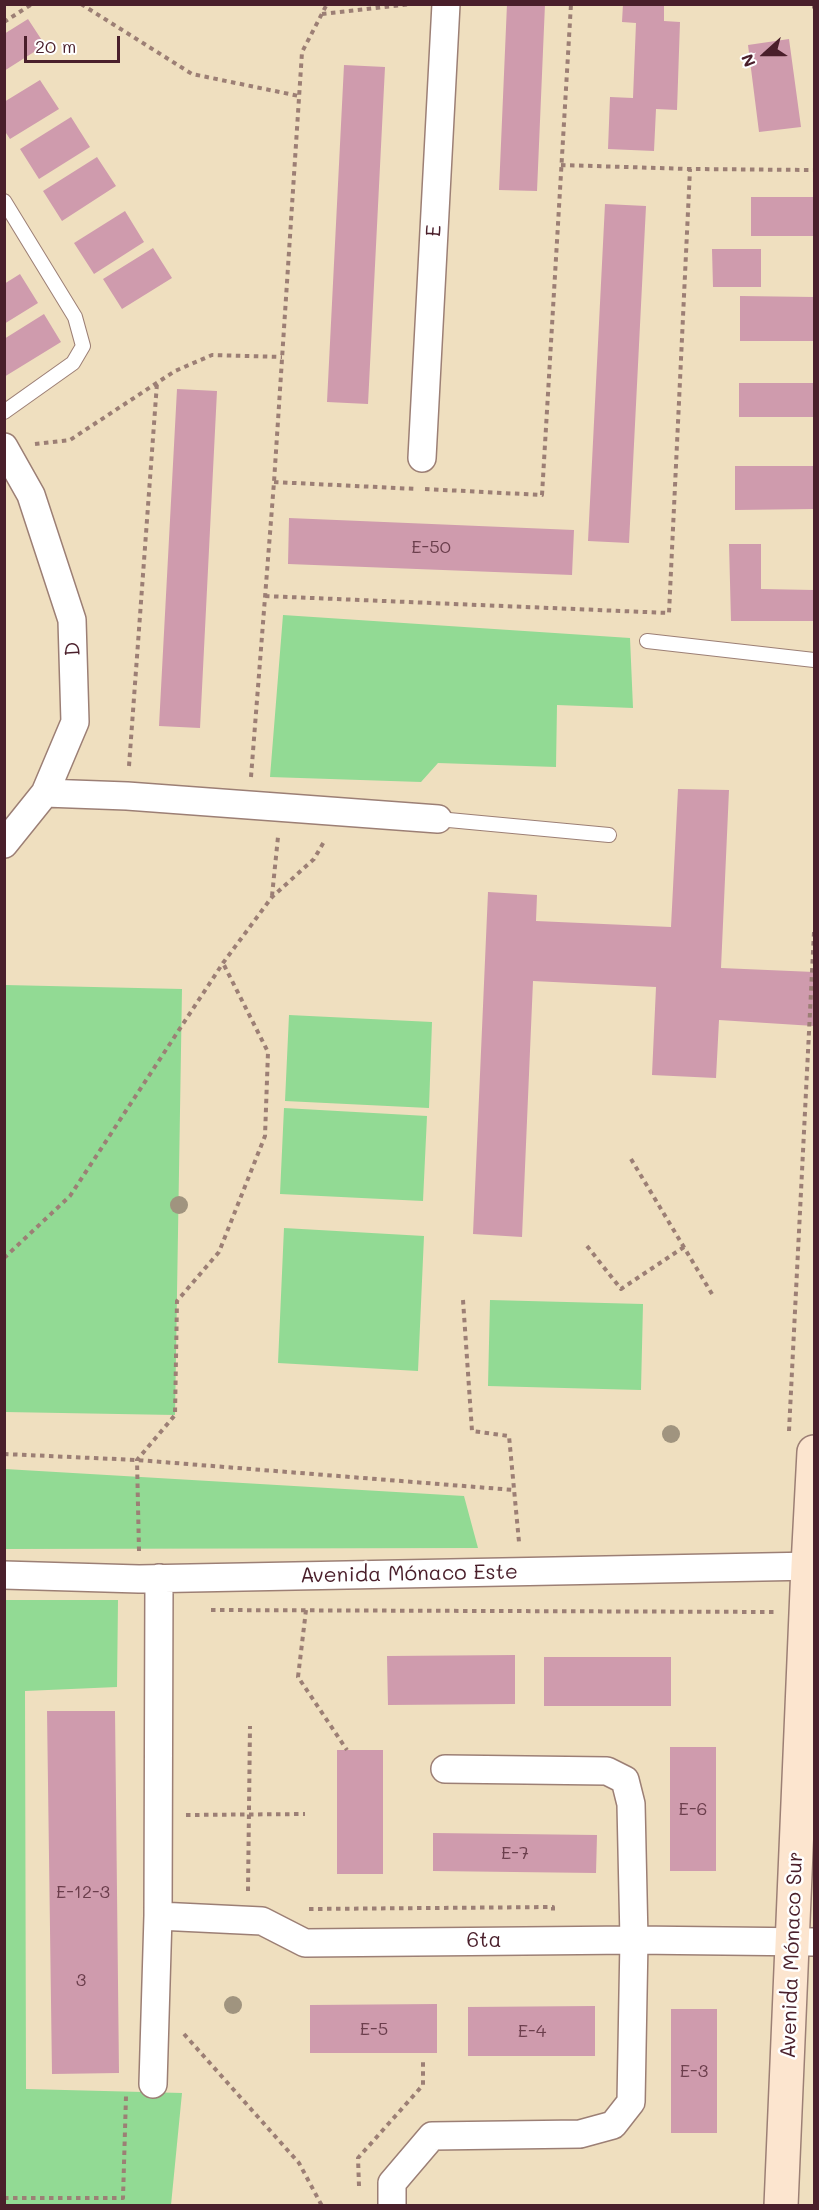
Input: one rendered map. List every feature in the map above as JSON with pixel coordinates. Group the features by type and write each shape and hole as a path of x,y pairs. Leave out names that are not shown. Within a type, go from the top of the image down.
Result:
{"main road":[{"name":"Avenida Mónaco Sur","path":"781,2205 803,1942 814,1452"}],"street":[{"name":"E","path":"422,458 446,4"},
{"name":"D","path":"4,844 45,793 75,722 72,620 31,495 5,447"},
{"path":"45,793 249,804 438,819"},
{"name":"Avenida Mónaco Este","path":"4,1575 149,1579 811,1566"},
{"path":"149,1579 159,1610 158,1916 153,2084"},
{"path":"392,2205 392,2183 432,2136 580,2134 613,2125 631,2102 634,1940 631,1804 625,1780 607,1771 445,1769"},
{"name":"6ta","path":"158,1916 262,1921 305,1943 634,1940 803,1942"}],"lane":[{"path":"4,201 75,317 83,346 73,363 4,412"},
{"path":"647,641 814,660"},
{"path":"438,819 609,835"}],"path":[{"path":"4,22 32,4"},
{"path":"81,4 192,74 299,96"},
{"path":"249,804 274,482 302,52 327,4"},
{"path":"322,14 411,4"},
{"path":"274,482 542,495 571,4"},
{"path":"814,4 814,10"},
{"path":"561,165 814,170"},
{"path":"265,596 669,614 690,169"},
{"path":"5,447 70,440 175,371 212,356 282,357"},
{"path":"127,796 157,383"},
{"path":"272,897 281,807"},
{"path":"4,1258 70,1196 223,963 272,897 314,858 340,812"},
{"path":"149,1579 137,1460 175,1415 177,1301 219,1252 265,1136 268,1052 223,963"},
{"path":"631,1159 712,1294"},
{"path":"587,1246 621,1289 684,1247"},
{"path":"463,1300 472,1431 509,1436 522,1572"},
{"path":"4,1454 137,1460 514,1490"},
{"path":"159,1610 778,1612"},
{"path":"306,1610 298,1677 347,1750"},
{"path":"248,1898 250,1726"},
{"path":"158,1815 305,1814"},
{"path":"307,1909 553,1907 552,1941"},
{"path":"155,2002 299,2163 322,2205"},
{"path":"360,2194 358,2158 423,2085 423,2061"},
{"path":"4,2198 123,2198 126,2092"}],"green space":[{"path":"283,615 630,638 633,708 557,705 556,767 438,763 421,782 270,777"},
{"path":"5,985 182,989 175,1415 5,1412"},
{"path":"289,1015 432,1022 429,1108 285,1101"},
{"path":"284,1108 427,1116 423,1201 280,1194"},
{"path":"284,1228 424,1236 418,1371 278,1363"},
{"path":"490,1300 643,1304 641,1390 488,1386"},
{"path":"5,1469 464,1496 478,1548 5,1549"},
{"path":"5,1600 118,1600 117,1687 25,1691 26,2089 182,2093 171,2205 5,2206"}],"building":[{"path":"507,4 545,4 537,191 499,190"},
{"path":"623,4 664,4 664,21 680,22 677,110 656,109 654,151 608,149 610,97 633,98 636,23 622,22"},
{"path":"28,19 45,45 4,71 4,34"},
{"path":"789,39 801,127 759,132 748,45"},
{"path":"344,65 385,67 368,404 327,402"},
{"path":"40,80 59,109 10,139 4,130 4,102"},
{"path":"71,117 90,147 39,179 20,149"},
{"path":"97,157 116,186 62,221 43,191"},
{"path":"751,197 814,197 814,236 751,236"},
{"path":"605,204 646,206 629,543 588,541"},
{"path":"125,211 144,242 94,274 74,243"},
{"path":"153,248 172,278 122,309 103,279"},
{"path":"712,249 761,249 761,287 713,287"},
{"path":"20,274 38,303 4,324 4,284"},
{"path":"740,296 814,297 814,341 740,341"},
{"path":"44,314 61,342 4,377 4,339"},
{"path":"739,383 814,383 814,417 739,417"},
{"path":"177,389 217,391 200,728 159,726"},
{"path":"735,466 814,466 814,509 735,510"},
{"path":"289,518 574,530 572,575 288,564"},
{"path":"729,544 761,544 761,589 814,590 814,621 731,621"},
{"path":"678,789 729,790 721,968 814,972 814,1026 719,1020 716,1078 652,1075 656,987 533,981 522,1237 473,1234 488,892 537,895 536,921 671,927"},
{"path":"515,1655 515,1704 388,1705 387,1656"},
{"path":"544,1657 671,1657 671,1706 544,1706"},
{"path":"47,1711 115,1711 119,2073 52,2074"},
{"path":"670,1747 716,1747 716,1871 670,1871"},
{"path":"337,1750 383,1750 383,1874 337,1874"},
{"path":"433,1833 597,1835 596,1873 433,1871"},
{"path":"437,2004 437,2053 310,2053 310,2005"},
{"path":"595,2006 595,2056 468,2056 468,2007"},
{"path":"671,2009 717,2009 717,2133 671,2133"}]}
